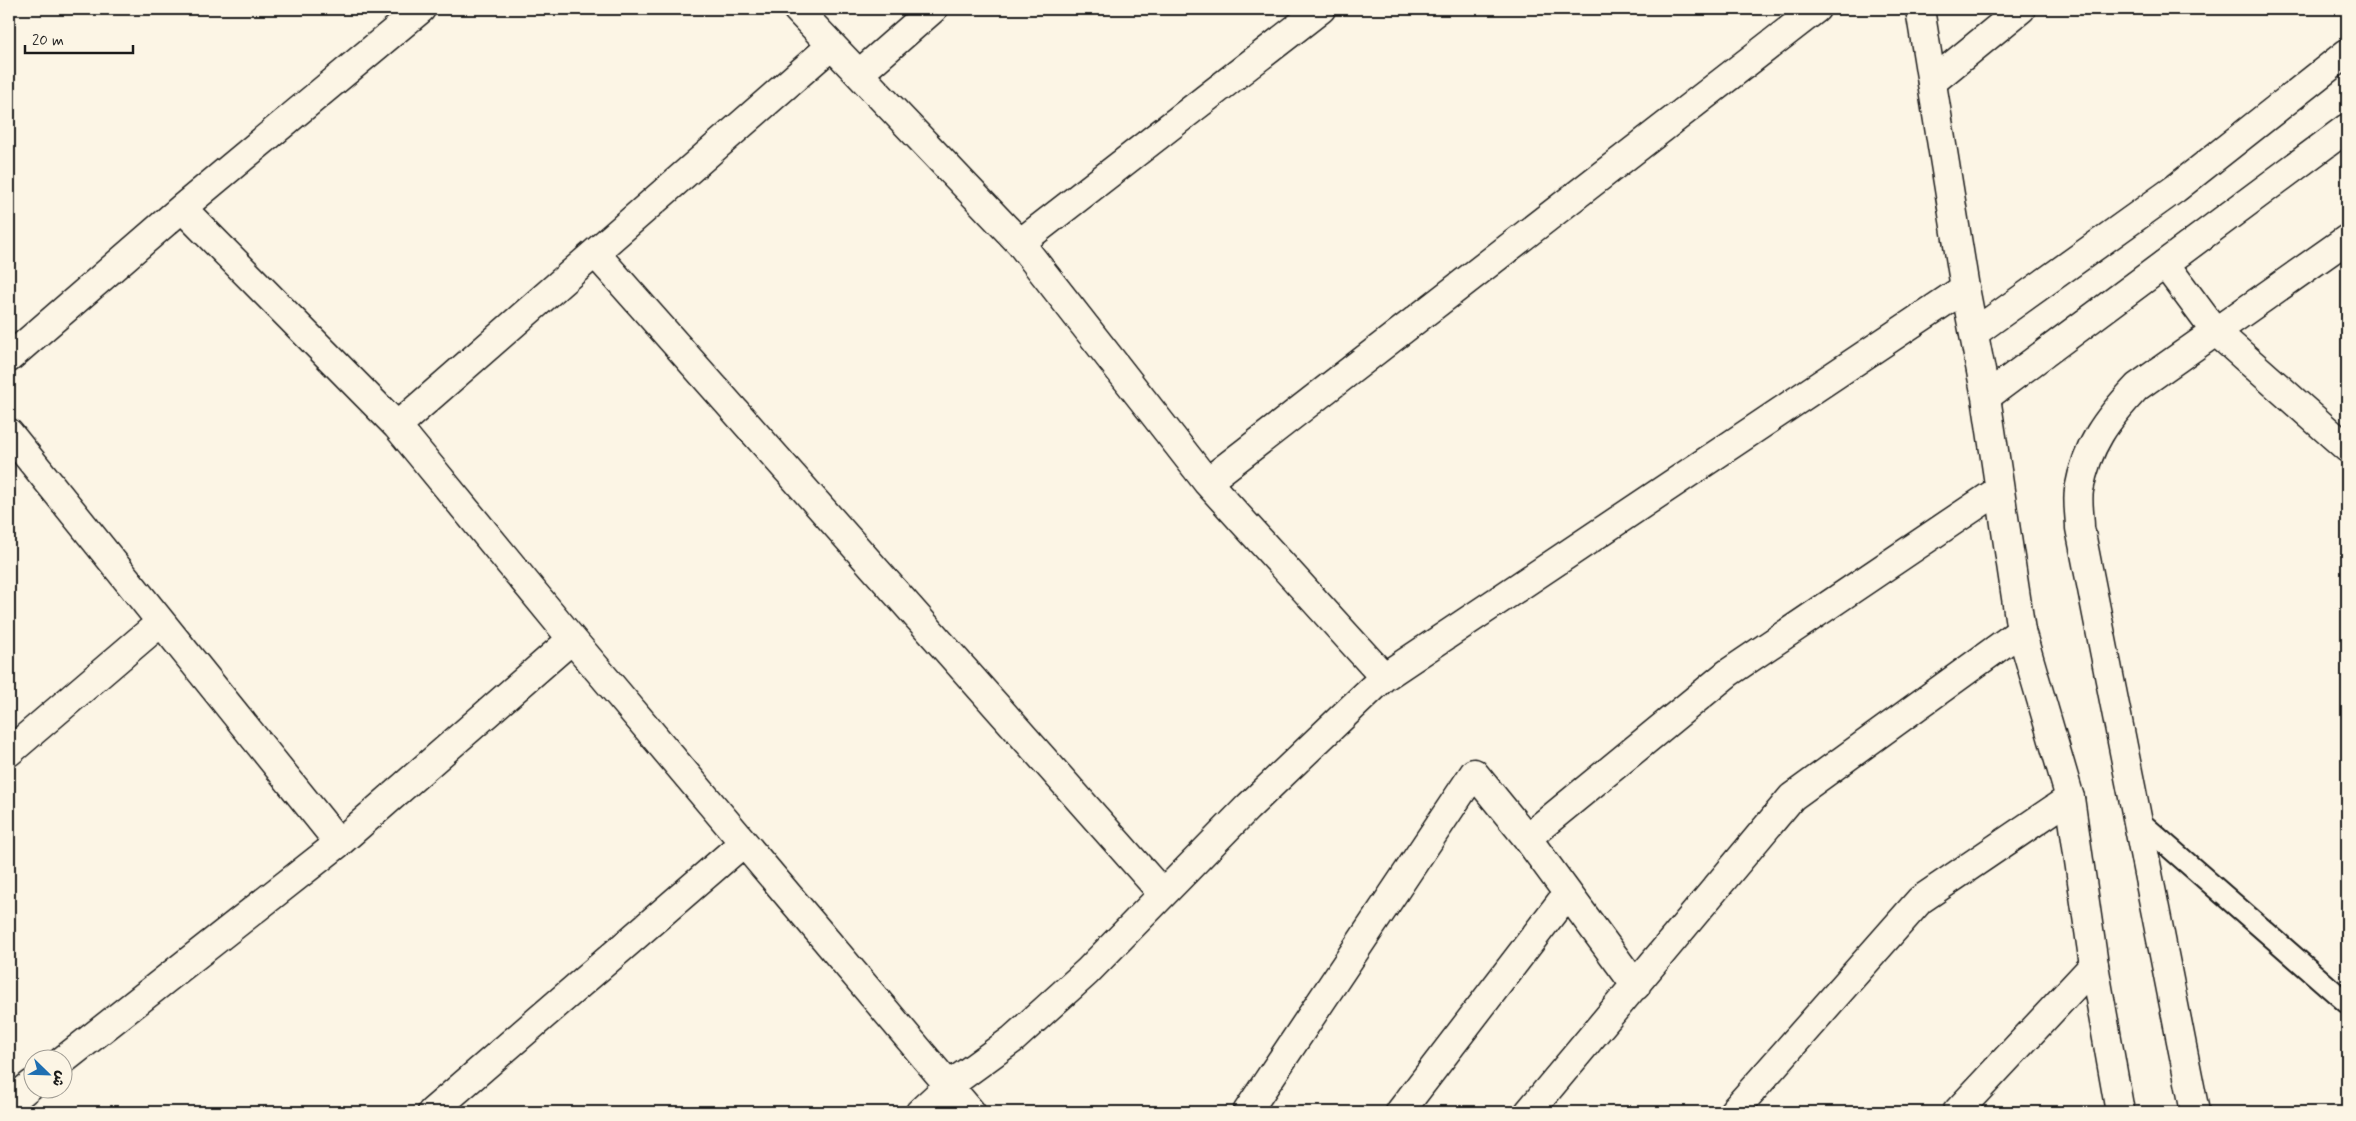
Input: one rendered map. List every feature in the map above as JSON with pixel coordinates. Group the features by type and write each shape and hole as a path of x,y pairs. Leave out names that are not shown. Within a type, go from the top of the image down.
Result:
{"street":[{"path":"9,358 182,208 421,9"},
{"path":"797,9 830,46 860,73 1020,243 1207,482 1384,677"},
{"path":"860,73 933,9"},
{"path":"1020,243 1321,9"},
{"path":"1207,482 1816,9"},
{"path":"1920,9 1965,288 1986,397 2021,631 2070,798 2094,965 2120,1112"},
{"path":"1932,82 2021,9"},
{"path":"397,426 596,254 830,46"},
{"path":"1974,333 2175,189 2347,53"},
{"path":"1986,397 2347,128"},
{"path":"182,208 397,426 572,639 947,1087 971,1112"},
{"path":"2195,1112 2080,528 2079,491 2089,450 2109,416 2137,387 2214,330 2347,238"},
{"path":"596,254 1163,894"},
{"path":"2165,264 2214,330 2347,448"},
{"path":"920,1112 947,1087 1013,1039 1088,972 1248,808 1384,677 1965,288"},
{"path":"9,433 339,843"},
{"path":"1527,838 1728,672 1999,490"},
{"path":"9,752 160,622"},
{"path":"1529,1112 1792,797 2021,631"},
{"path":"72,1053 339,843 572,639"},
{"path":"1247,1112 1474,773 1527,838 1636,986"},
{"path":"1733,1112 1920,900 2070,798"},
{"path":"432,1112 743,843"},
{"path":"1400,1112 1567,894"},
{"path":"1957,1112 2094,965"},
{"path":"9,1103 22,1092"}],"lane":[{"path":"2138,818 2347,1002"}]}
